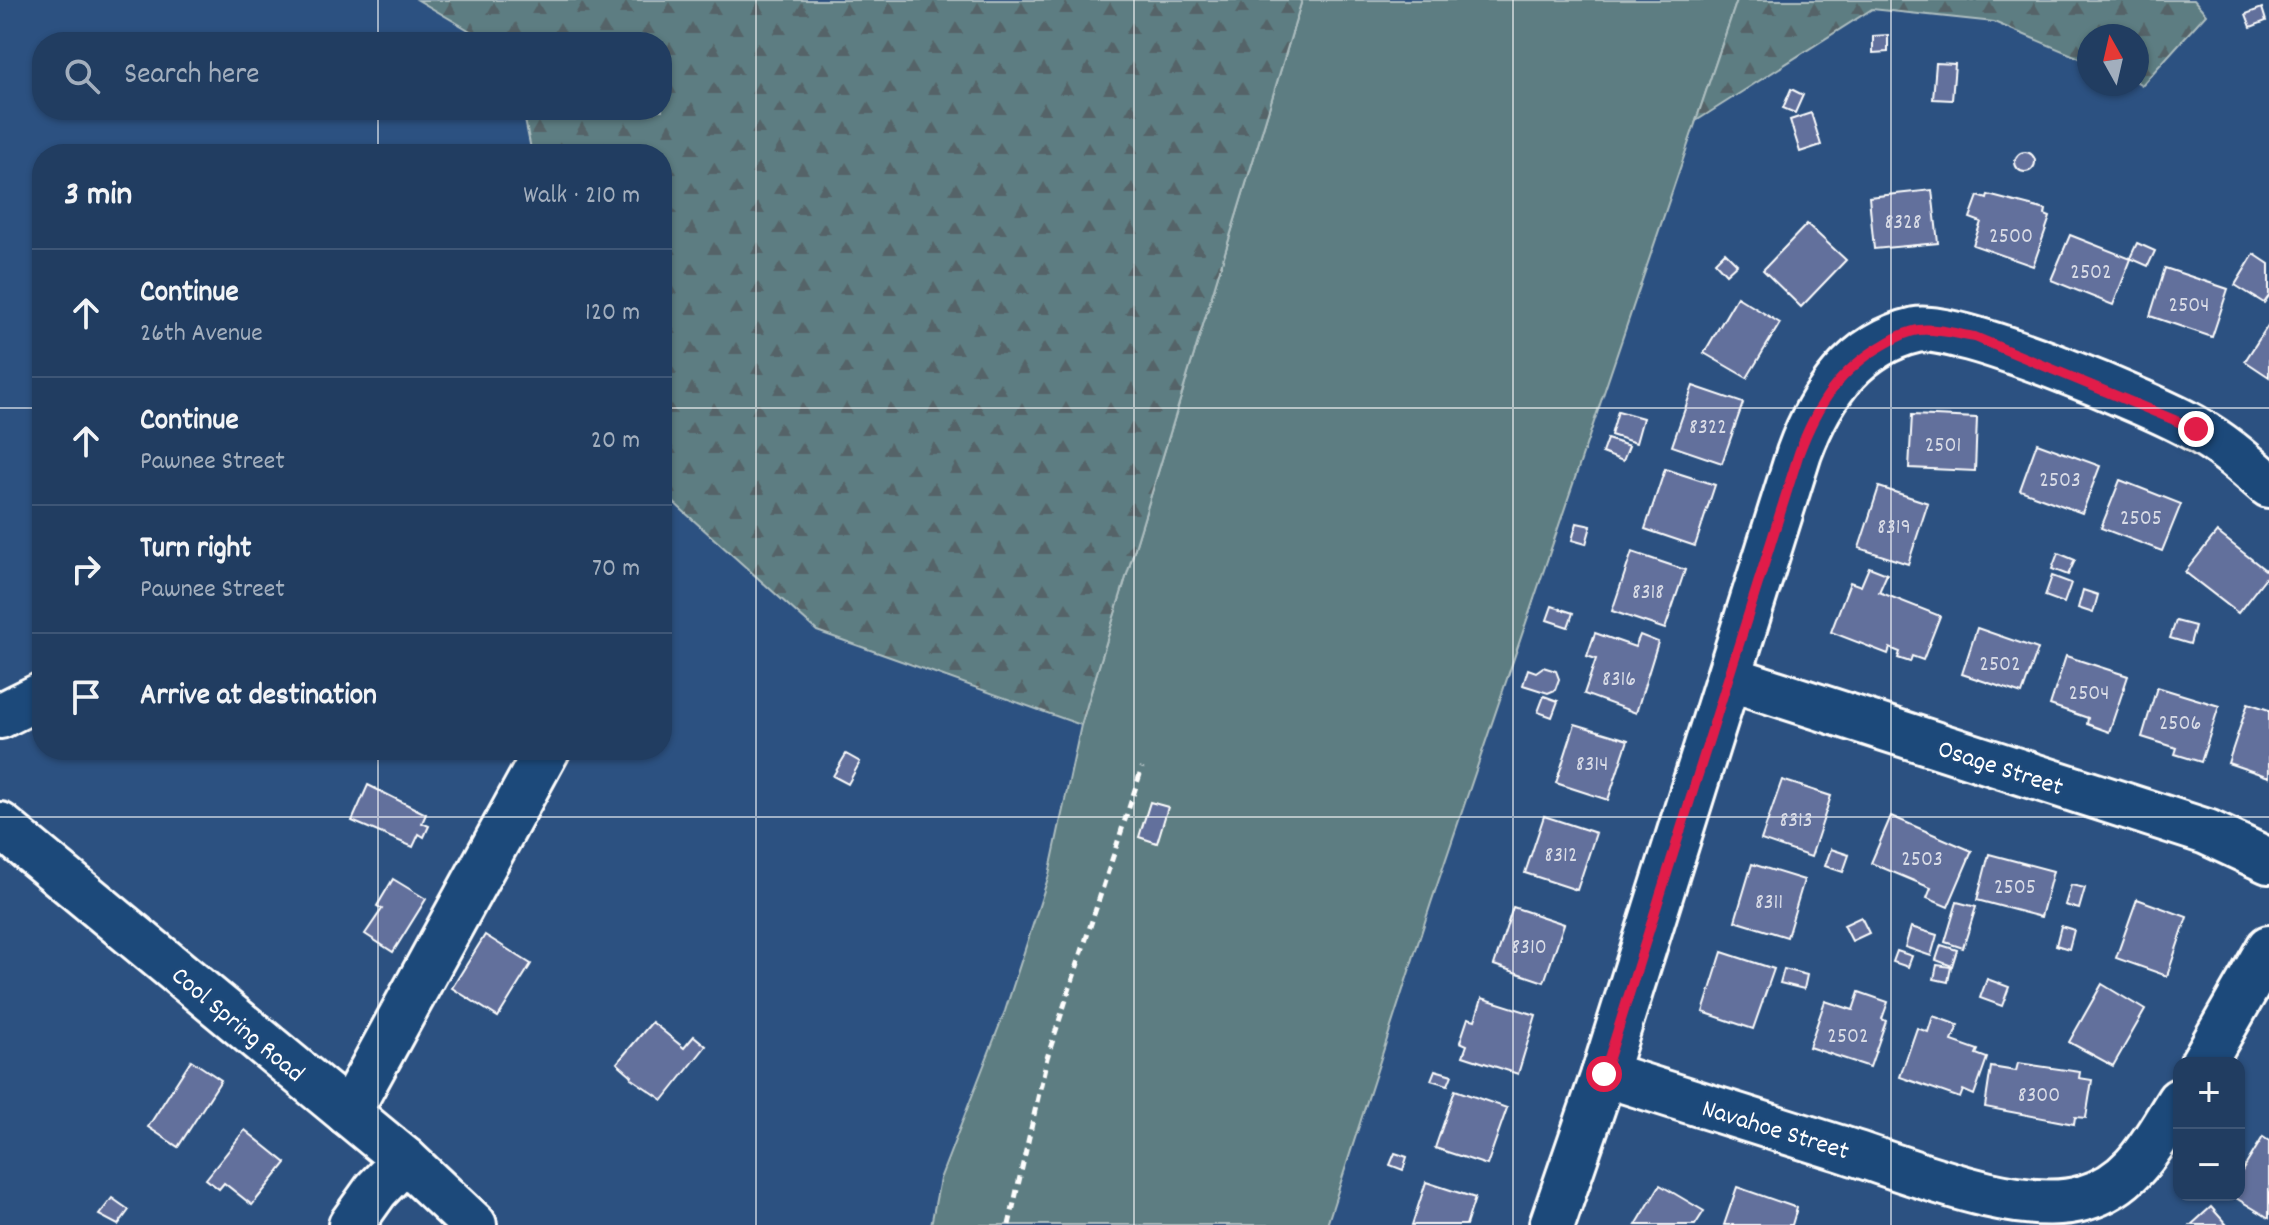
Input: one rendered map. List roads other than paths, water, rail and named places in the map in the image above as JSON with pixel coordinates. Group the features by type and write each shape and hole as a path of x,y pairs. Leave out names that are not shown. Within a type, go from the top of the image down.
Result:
{"street":[{"path":"1552,1225 1604,1074 1811,419 1826,395 1857,361 1894,338 1918,330 1975,337 2171,416 2222,446 2269,485"},
{"name":"Osage Street","path":"1729,678 2207,832 2269,861"},
{"path":"0,716 32,700"},
{"path":"348,1113 542,760"},
{"name":"Cool Spring Road","path":"0,825 405,1160 474,1225"},
{"path":"2206,1057 2269,948"},
{"name":"Navahoe Street","path":"1604,1074 1948,1182 2025,1202 2057,1204 2085,1198 2126,1178 2142,1161 2173,1111"},
{"path":"351,1225 376,1190 405,1160"}]}
